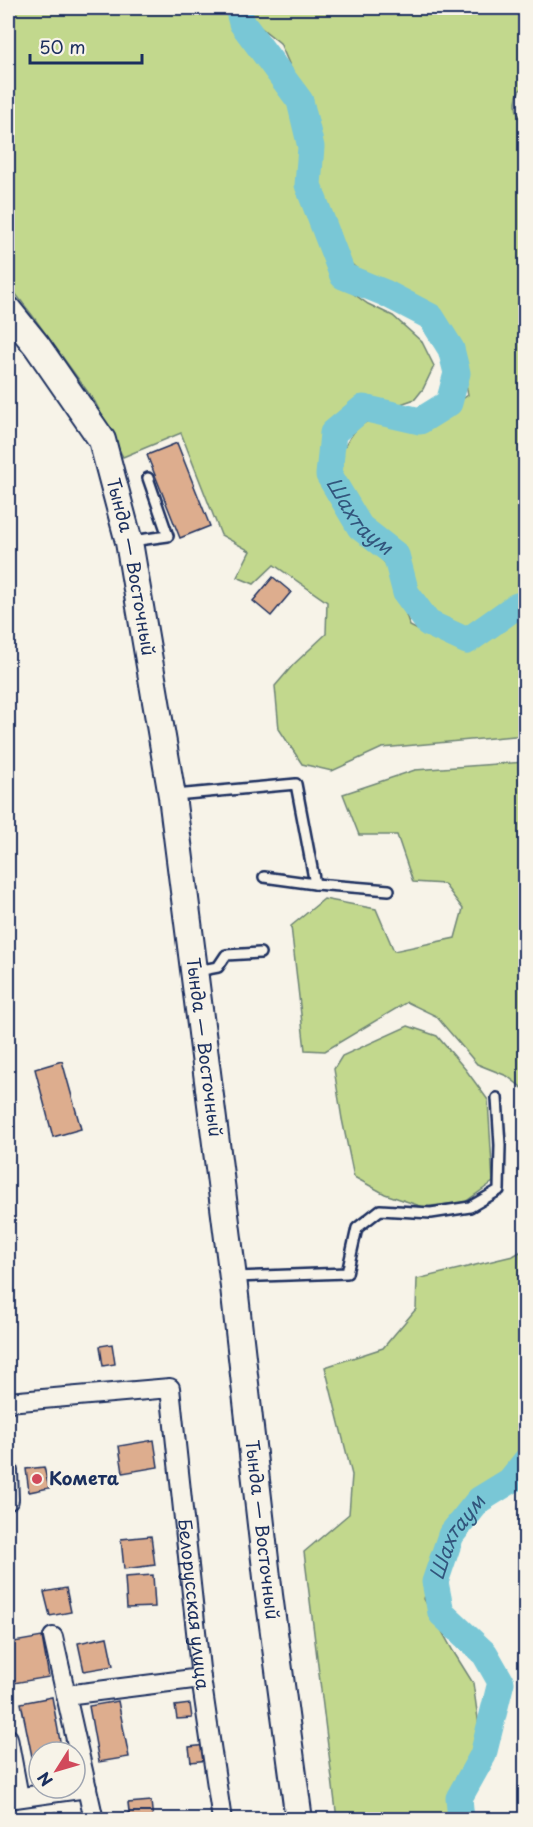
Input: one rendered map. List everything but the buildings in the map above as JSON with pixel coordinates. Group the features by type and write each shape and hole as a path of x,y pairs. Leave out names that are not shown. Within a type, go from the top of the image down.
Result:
{"street":[{"name":"Тында — Восточный","path":"8,310 37,346 102,440 129,542 172,796 233,1278 269,1595 299,1820"},
{"name":"Белорусская улица","path":"8,1402 170,1388 201,1678 222,1820"},
{"path":"8,1471 8,1499"},
{"path":"53,1637 76,1740"},
{"path":"66,1695 201,1678"},
{"path":"8,1738 14,1798"},
{"path":"87,1788 94,1820"}],"lane":[{"path":"129,542 168,536 148,478"},
{"path":"172,796 296,784 315,884"},
{"path":"264,877 389,890"},
{"path":"194,971 218,967 226,955 260,953"},
{"path":"233,1278 346,1273 357,1228 380,1210 431,1213 470,1207 499,1190 500,1145 497,1098"}],"green space":[{"path":"8,8 226,8 239,38 258,55 287,94 295,117 301,152 300,185 317,236 337,282 368,304 393,316 422,342 434,366 423,389 415,399 395,406 374,400 353,405 342,415 324,438 321,464 332,496 354,532 375,551 390,569 410,626 445,644 465,648 525,616 525,735 382,748 332,771 302,764 279,729 275,686 293,665 326,634 327,602 274,565 254,584 237,577 250,551 221,535 181,433 123,457 95,402 8,284"},
{"path":"248,8 525,8 525,86 519,91 516,104 517,112 526,122 525,594 475,628 453,627 429,613 413,593 411,573 400,552 365,522 345,491 336,467 351,436 364,423 381,419 408,428 420,426 434,420 468,395 457,338 447,320 428,307 373,283 346,259 315,188 318,153 310,112 280,43 249,18"},
{"path":"525,762 525,1090 507,1076 477,1064 436,1016 407,1002 325,1051 305,1050 291,926 324,899 376,909 394,951 455,938 463,909 444,884 413,882 397,835 359,835 343,794 415,770"},
{"path":"408,1026 437,1036 488,1100 493,1182 465,1202 423,1207 385,1194 354,1177 334,1069 342,1056"},
{"path":"525,1249 525,1443 503,1473 465,1502 437,1550 424,1599 473,1683 479,1726 474,1759 452,1787 450,1819 337,1819 304,1552 349,1514 352,1475 325,1367 383,1348 416,1309 417,1279 513,1256"}],"waterway":[{"name":"Шахтаум","path":"238,8 242,23 300,101 311,147 308,185 343,276 385,293 431,317 451,349 457,373 449,403 420,421 363,408 333,433 329,475 360,527 396,555 406,593 428,623 467,641 515,607 526,603"},
{"name":"Шахтаум","path":"461,1820 459,1798 483,1755 501,1682 485,1654 441,1613 435,1582 451,1535 479,1500 510,1481 526,1461"}],"place":[{"name":"Комета","path":"37,1479"}]}
